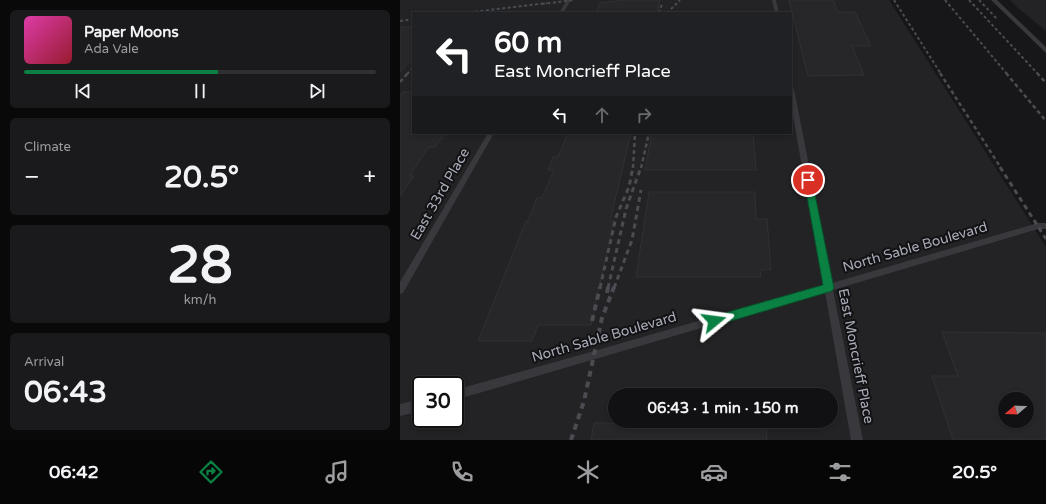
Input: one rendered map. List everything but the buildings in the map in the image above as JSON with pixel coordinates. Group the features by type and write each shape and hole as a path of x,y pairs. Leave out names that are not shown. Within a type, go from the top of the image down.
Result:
{"street":[{"path":"562,12 569,0"},
{"path":"774,0 777,12"},
{"path":"994,0 1046,51"},
{"name":"East Moncrieff Place","path":"792,94 857,440"},
{"name":"East 33rd Place","path":"400,290 490,134"},
{"name":"North Sable Boulevard","path":"464,392 1042,226 1046,220"},
{"path":"400,410 412,407"}],"shaded area":[{"path":"400,0 889,0 1046,247 1046,440 400,440"},
{"path":"1010,0 1046,0 1046,31 1019,9"}],"railway":[{"path":"542,4 574,0"},
{"path":"668,12 680,0"},
{"path":"894,0 941,74"},
{"path":"945,0 1007,74"},
{"path":"969,0 1038,74"},
{"path":"979,0 997,19"},
{"path":"472,12 547,3"},
{"path":"659,12 662,4"},
{"path":"400,21 412,19"},
{"path":"408,73 412,69"},
{"path":"400,82 408,73"},
{"path":"940,73 1001,168"},
{"path":"1006,73 1046,121"},
{"path":"1037,73 1046,83"},
{"path":"633,168 635,134"},
{"path":"641,168 649,134"},
{"path":"600,288 616,217 629,187 633,167"},
{"path":"608,288 626,209 641,167"},
{"path":"1000,167 1046,239"},
{"path":"614,288 632,240 641,190"},
{"path":"592,321 600,287"},
{"path":"607,293 608,287"},
{"path":"571,440 584,401 602,318 614,287"}],"route":[{"path":"714,321 828,288 808,180"}]}
